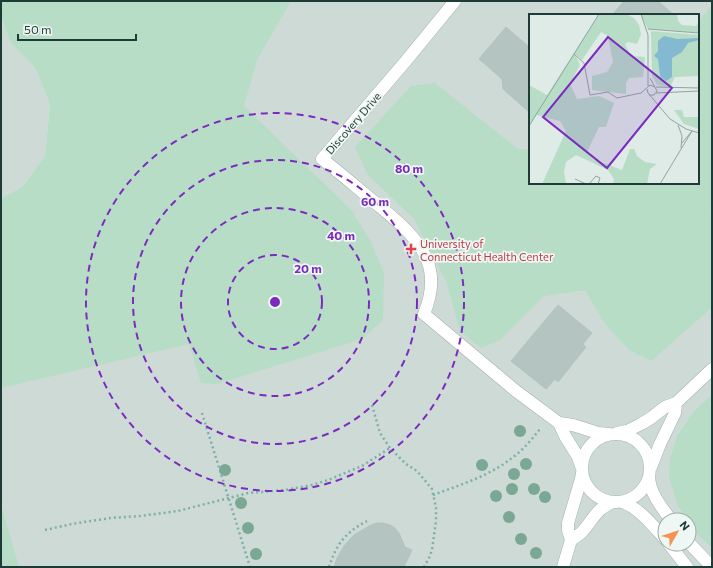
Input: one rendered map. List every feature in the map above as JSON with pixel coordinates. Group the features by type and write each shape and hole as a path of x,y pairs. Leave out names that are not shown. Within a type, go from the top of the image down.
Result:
{"street":[{"name":"Discovery Drive","path":"455,1 322,159 400,224 417,242 427,260 431,278 430,296 424,314 524,398 559,424 578,457 582,470"},
{"path":"657,530 634,508 625,503 608,501 596,496 586,486 582,470 582,460 588,447 598,438 627,430 641,424 665,407 676,404 712,369"},
{"path":"571,540 581,532 600,510 608,504 634,497 644,488 660,444 674,413 676,404"},
{"name":"Discovery Drive","path":"559,424 573,425 598,433 614,434"},
{"path":"614,434 630,436 641,445 648,456 650,485 666,512"},
{"path":"563,567 571,540 568,530 568,523 582,470"},
{"path":"697,551 712,567"},
{"path":"675,552 687,567"}],"path":[{"path":"372,405 380,433 390,448 406,464 417,471 432,489 436,508 436,521 432,550 424,567"},
{"path":"202,413 250,567"},
{"path":"433,495 469,482 495,470 513,458 529,443 540,429"},
{"path":"46,530 110,518 178,511 248,493 285,490 312,485 362,466 390,448"},
{"path":"329,567 336,550 344,537 354,528 367,522"}],"shaded area":[{"name":"University of Connecticut Health Center","path":"48,1 712,1 712,567 2,567 1,347 128,315"},
{"path":"1,16 10,42 35,68 50,104 45,156 22,187 1,198"}],"green space":[{"path":"1,1 291,1 257,60 244,106 352,211 371,242 384,273 383,320 362,339 217,384 201,383 189,344 1,388 1,198 22,187 45,156 50,104 35,68 10,42 1,16"},
{"path":"712,5 712,207 710,211 712,214 712,309 651,361 629,350 605,324 585,290 544,296 500,340 481,348 460,331 446,281 414,219 368,175 355,147 411,86 435,83 518,149 529,150 529,184 699,184 699,21"},
{"path":"712,395 712,548 697,533 697,512 682,512 678,506 669,477 670,458 677,436 695,410"},
{"path":"1,504 19,567 1,567"}],"building":[{"path":"624,1 658,1 673,14 613,14"},
{"path":"506,27 528,46 529,112 503,89 502,79 479,59"},
{"path":"558,305 592,333 583,344 586,347 558,382 555,379 546,389 511,361"},
{"path":"377,523 383,523 395,528 399,533 405,547 412,550 404,567 334,567 344,546 354,535"}],"place":[{"name":"University of Connecticut Health Center","path":"411,249"}]}
